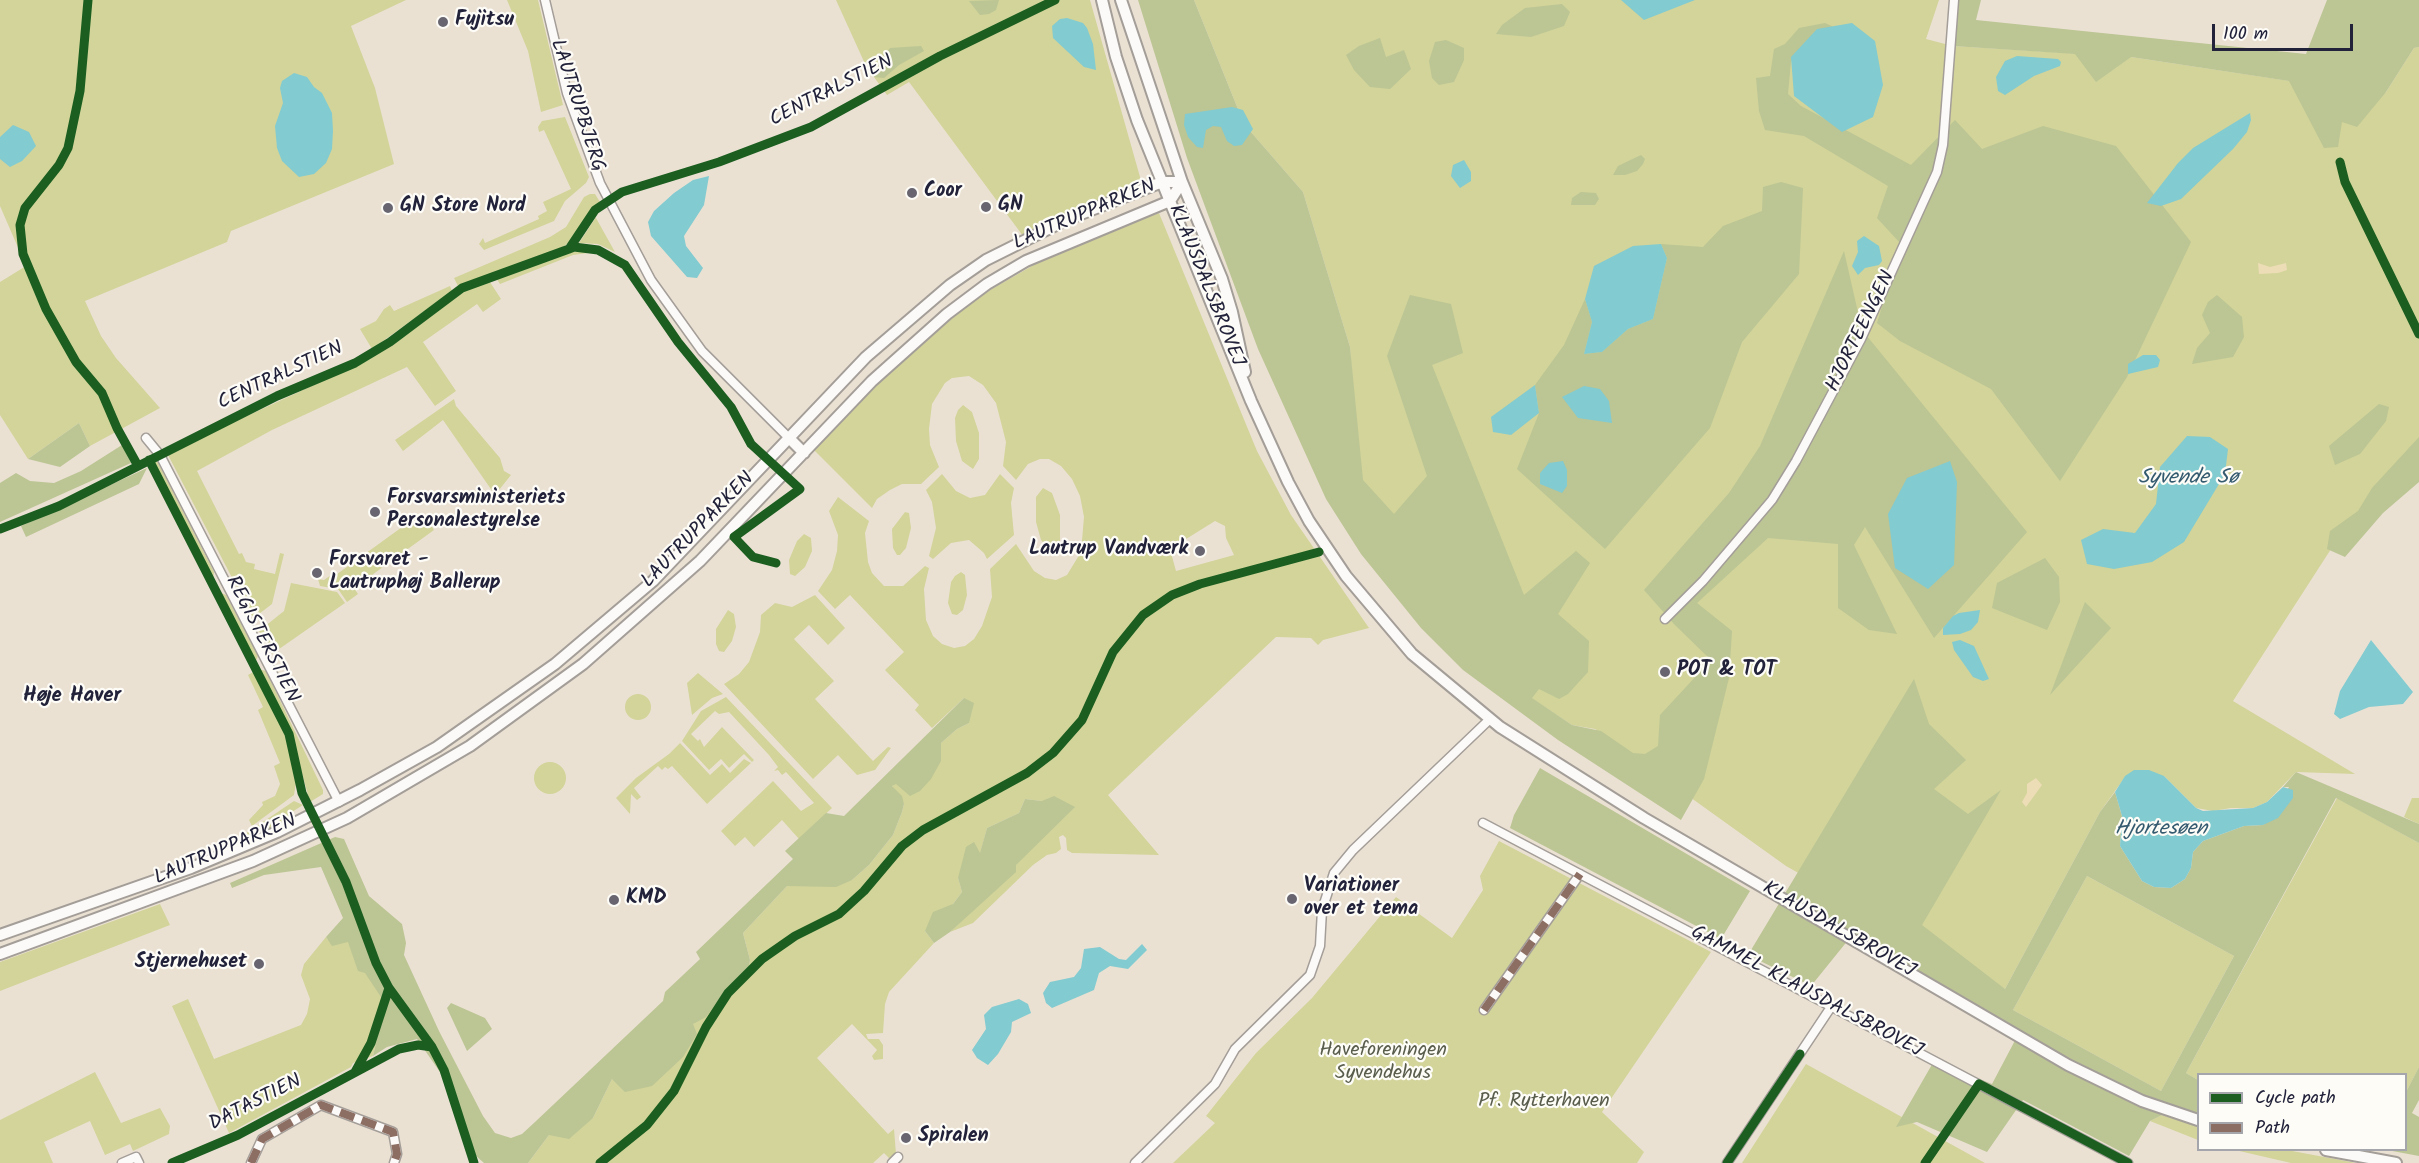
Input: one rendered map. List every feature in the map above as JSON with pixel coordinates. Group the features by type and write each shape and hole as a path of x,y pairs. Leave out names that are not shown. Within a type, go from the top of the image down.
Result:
{"street":[{"name":"LAUTRUPBJERG","path":"545,0 567,93 600,183 651,280 702,351 788,437"},
{"name":"KLAUSDALSBROVEJ","path":"1102,0 1119,68 1162,182 1251,401 1299,501 1346,576 1412,654 1490,719 1644,818 2068,1065 2142,1101 2197,1119"},
{"name":"KLAUSDALSBROVEJ","path":"1122,0 1182,182 1222,279 1232,312 1251,401"},
{"name":"HJORTEENGEN","path":"1665,619 1702,581 1772,500 1796,461 1862,339 1937,172 1943,145 1954,0"},
{"name":"LAUTRUPPARKEN","path":"0,935 190,868 277,832 339,802 437,747 525,688 653,581 866,357 919,309 986,260 1068,219 1162,182 1182,182"},
{"name":"LAUTRUPPARKEN","path":"0,954 206,881 347,818 470,746 583,664 700,561 892,362 947,314 987,284 1055,247 1170,201 1182,182"},
{"path":"788,437 804,453"},
{"path":"146,438 160,455 347,818"},
{"path":"1135,1163 1215,1084 1235,1049 1310,975 1320,946 1323,910 1334,873 1353,850 1490,719"},
{"name":"GAMMEL KLAUSDALSBROVEJ","path":"1483,823 2128,1163"},
{"path":"1484,1010 1580,874"},
{"path":"1727,1163 1831,1006"},
{"path":"251,1163 262,1139 321,1105 393,1132 398,1154 394,1163"},
{"path":"2336,1151 2396,1163"},
{"path":"122,1163 138,1160"}],"green space":[{"path":"0,0 406,0 351,26 375,88 394,164 231,231 227,242 85,301 101,336 116,358 160,408 90,446 79,423 28,459 0,415 0,282 26,266 0,206"},
{"path":"507,0 538,0 563,105 541,112 528,51"},
{"path":"836,0 1090,0 1142,184 1023,236 909,82 887,95 866,66"},
{"path":"999,0 996,10 980,15 969,1"},
{"path":"1138,0 1194,0 1244,124 1303,192 1350,347 1363,480 1394,514 1427,476 1387,356 1410,295 1451,304 1463,353 1432,365 1524,595 1576,551 1590,563 1558,614 1589,641 1588,672 1568,694 1559,699 1539,689 1532,698 1572,725 1601,731 1633,753 1645,754 1658,746 1660,715 1711,660 1674,624 1644,590 1729,493 1760,446 1844,251 1862,330 2027,532 1934,638 1865,527 1854,545 1897,634 1869,630 1838,608 1838,544 1768,538 1697,603 1732,631 1729,678 1704,779 1681,820 1558,740 1463,670 1421,628 1361,554 1326,499 1258,349 1187,158"},
{"path":"1194,0 1939,0 1926,39 1953,46 2131,57 2290,81 2342,122 2386,92 2414,48 2419,47 2419,473 2342,532 2233,701 2355,774 2296,772 2267,802 2253,808 2213,811 2196,808 2164,776 2125,777 2100,812 2005,989 1786,866 1595,729 1572,725 1531,698 1361,522 1350,347 1303,192 1244,124"},
{"path":"1959,0 1981,0 1976,20 2306,54 2327,0 2419,0 2419,47 2414,48 2386,92 2357,127 2342,122 2338,147 2324,148 2289,81 2131,57 2096,82 2075,54 1953,46"},
{"path":"1562,4 1570,12 1564,26 1531,37 1496,34 1502,25 1525,8"},
{"path":"1825,23 1838,29 1814,42 1791,61 1788,94 1801,106 1911,165 1955,120 1982,149 2043,126 2116,146 2191,242 2127,377 2060,481 1991,389 1900,341 1877,323 1901,244 1877,218 1888,186 1804,136 1765,130 1759,111 1756,78 1770,76 1774,49 1785,44 1799,28"},
{"path":"1380,38 1386,57 1404,50 1411,69 1390,89 1370,87 1354,70 1346,55 1359,46"},
{"path":"1446,40 1464,48 1464,60 1454,82 1439,85 1432,78 1429,61 1435,42"},
{"path":"921,46 924,51 899,65 884,78 874,77 879,61 890,48"},
{"path":"565,117 589,177 586,183 565,201 554,221 484,250 479,244 483,238 485,243 539,219 538,216 547,211 543,202 571,189 544,130 539,132 538,127 542,121"},
{"path":"1641,155 1645,159 1637,171 1625,175 1613,175 1618,166"},
{"path":"1781,182 1803,188 1799,274 1742,342 1710,428 1605,549 1517,469 1539,413 1535,385 1564,345 1585,299 1592,322 1584,354 1602,352 1628,329 1653,319 1667,258 1661,244 1703,247 1723,226 1762,211 1763,187"},
{"path":"1581,192 1596,193 1599,199 1595,205 1571,205 1572,198"},
{"path":"595,194 600,202 575,237 562,248 458,286 454,278 550,237 566,227 584,197"},
{"path":"1159,213 1257,451 1291,515 1369,628 1323,640 1318,645 1311,638 1276,637 1108,795 1159,855 1072,853 1067,850 1066,838 1063,835 1059,837 1061,849 1033,865 973,923 950,932 1016,865 1042,801 1025,799 1019,813 987,828 980,854 958,878 962,892 925,931 934,943 889,992 885,1004 883,1033 866,1034 868,1039 879,1039 883,1045 883,1059 874,1060 872,1056 877,1050 852,1024 817,1058 888,1134 894,1129 896,1154 891,1160 884,1153 873,1163 528,1163 549,1135 593,1118 612,1079 693,1024 749,966 750,960 743,933 787,886 852,880 869,865 893,835 902,812 904,804 892,786 957,729 969,723 964,698 932,728 915,710 919,705 885,670 904,652 850,595 835,609 818,591 832,570 837,551 838,535 829,511 838,497 869,521 865,533 868,562 872,573 884,586 903,586 925,566 929,568 924,589 926,620 933,636 942,644 954,648 965,646 974,639 982,626 992,597 990,569 1016,544 1034,571 1045,578 1056,580 1067,575 1081,552 1084,517 1080,496 1072,479 1061,466 1049,459 1040,459 1028,464 1016,480 1003,466 1006,442 996,403 983,385 969,376 952,378 945,383 932,404 930,445 939,467 921,484 902,484 890,490 877,499 872,508 814,450 899,362 949,318 990,290 1060,250","holes":["1215,521 1225,526 1226,538 1234,555 1176,571 1170,549"]},
{"path":"596,217 615,252 598,244 579,243"},
{"path":"578,251 588,253 573,255 500,284 496,278 553,256"},
{"path":"488,279 501,299 483,312 477,304 423,342 456,391 435,406 407,367 272,430 197,471 239,554 242,553 246,562 255,564 254,569 275,574 280,553 284,554 272,604 255,617 252,616 167,453 370,359 461,292"},
{"path":"450,286 452,291 372,349 360,329 376,321 384,309 390,305 394,311"},
{"path":"2217,295 2242,317 2244,337 2233,357 2192,364 2197,348 2210,333 2202,315 2208,302"},
{"path":"454,399 456,406 500,458 504,471 511,475 495,495 443,420 403,451 395,440"},
{"path":"2379,404 2389,407 2386,421 2360,454 2335,465 2329,446"},
{"path":"963,405 972,412 979,433 979,459 973,469 962,461 956,441 955,418"},
{"path":"79,423 90,446 60,467 28,459"},
{"path":"2419,437 2419,482 2383,513 2345,557 2327,549 2330,531 2358,511 2372,488"},
{"path":"122,445 131,463 0,522 0,483 16,473 30,481 54,483 81,471"},
{"path":"156,459 214,572 213,581 153,463"},
{"path":"147,468 139,484 26,537 21,526"},
{"path":"942,474 956,491 970,498 985,495 1000,474 1014,488 1011,503 1014,535 987,559 984,553 969,540 951,543 933,559 929,556 936,528 932,502 926,490"},
{"path":"1043,488 1052,493 1060,515 1060,543 1052,552 1041,540 1036,522 1036,497"},
{"path":"905,512 909,513 911,528 906,548 900,555 897,555 893,548 892,529"},
{"path":"425,516 434,530 354,588 358,594 347,602 338,589 320,586 318,579 324,580 331,575 333,577 416,517"},
{"path":"804,534 811,538 812,551 805,567 795,576 790,574 789,560 797,541"},
{"path":"2045,558 2059,577 2060,602 2047,630 1992,608 1997,583"},
{"path":"961,572 965,575 967,595 963,610 957,615 952,614 948,603 951,582"},
{"path":"291,583 337,592 345,603 272,654 259,631 284,611"},
{"path":"219,592 226,595 258,656 255,663"},
{"path":"815,595 845,628 828,645 809,625 794,639 834,681 815,699 873,761 888,747 891,748 875,770 857,775 838,755 813,779 724,684 739,674 749,662 760,632 761,615 775,603 792,607"},
{"path":"2085,602 2111,628 2050,695"},
{"path":"728,610 734,614 736,627 732,641 724,652 719,651 716,644 716,629"},
{"path":"258,669 266,671 323,790 323,794 310,802 291,734"},
{"path":"255,671 292,747 297,777 294,795 252,826 249,820 263,805 262,802 275,796 280,784 274,766 280,763 258,710 263,707 248,675"},
{"path":"698,673 723,694 712,698 692,715 687,683"},
{"path":"1914,679 1929,724 1966,760 1934,789 1968,814 2001,790 1922,925 2005,989 2100,812 2115,792 2122,816 2120,846 2142,881 2154,887 2171,888 2185,879 2191,868 2193,852 2203,841 2244,826 2263,825 2289,787 2283,787 2296,772 2419,824 2419,843 2336,798 2186,1073 2197,1079 2197,1119 2162,1115 2150,1121 2129,1156 2023,1100 1987,1152 1917,1122 1896,1127 1934,1061 1992,1084 2020,1031 1853,934 1811,986 1748,955","holes":["2087,876 2234,956 2161,1091 2013,1010"]},
{"path":"638,694 647,698 651,707 647,716 638,720 629,716 625,707 629,698"},
{"path":"726,697 832,808 799,839 782,820 754,847 745,837 735,846 721,831 773,781 801,811 814,803 786,772 782,775 778,770 774,771 778,767 769,755 729,712 719,714 715,711 691,734 698,741 700,739 704,747 722,727 754,760 752,762 744,754 729,768 721,759 709,770 682,741 701,711"},
{"path":"964,698 974,703 969,723 957,729 941,743 941,761 931,779 920,791 910,796 896,784 892,786 902,796 904,804 902,812 893,835 869,865 852,880 836,887 787,886 743,933 750,960 749,966 727,989 706,1017 693,1024 697,1034 683,1057 652,1086 625,1092 612,1079 593,1118 569,1139 549,1135 528,1163 484,1163 475,1155 442,1075 417,1039 387,1047 373,1056 385,1003 365,973 358,971 348,942 332,946 326,937 343,918 321,867 264,875 232,888 230,883 335,837 344,839 369,896 402,924 406,943 404,955 439,1031 483,1116 495,1133 511,1138 522,1134 663,1001 665,992 700,959 696,952 793,859 785,851 826,813 844,816"},
{"path":"680,743 710,775 722,764 730,773 744,759 751,763 707,804 672,766 662,770 658,766 634,788 641,797 637,800 631,794 630,814 616,798 636,778"},
{"path":"550,762 561,767 566,778 561,789 550,794 539,789 534,778 539,767"},
{"path":"1540,768 1750,891 1721,939 1510,828 1514,815"},
{"path":"1054,796 1075,807 1016,865 1016,872 950,932 934,943 925,931 933,912 953,904 962,892 958,878 966,847 974,842 980,853 987,828 1019,813 1025,799 1042,801"},
{"path":"2337,798 2419,843 2419,1067 2407,1090 2407,1073 2197,1073 2197,1079 2186,1073"},
{"path":"2412,798 2419,798 2419,824 2404,817"},
{"path":"294,801 303,805 292,812 294,818 268,830 236,840"},
{"name":"Haveforeningen Syvendehus","path":"1499,841 1711,952 1602,1112 1644,1152 1637,1163 1173,1163 1215,1123 1206,1116 1256,1053 1312,998 1396,897 1452,938 1483,890 1480,876"},
{"path":"2087,876 2234,956 2161,1091 2013,1010"},
{"path":"160,904 170,925 0,991 0,962"},
{"path":"353,914 385,1003 373,1056 353,1063 351,1067 229,1133 172,1006 188,999 214,1059 301,1025 307,1014 310,999 301,975 304,964 326,937 328,940"},
{"path":"451,1003 485,1018 492,1029 467,1051 447,1008"},
{"path":"1806,1064 1985,1163 1742,1163"},
{"path":"2419,1067 2419,1100 2412,1113 2419,1117 2419,1156 2392,1151 2407,1151 2407,1090"},
{"path":"95,1072 121,1123 160,1108 170,1126 169,1134 133,1151 130,1144 105,1155 90,1121 44,1142 53,1163 0,1163 0,1120"},
{"path":"2162,1115 2197,1126 2197,1140 2150,1121"},
{"path":"2239,1151 2292,1151 2356,1163 2291,1163"}],"sand":[{"path":"2258,263 2270,267 2286,263 2287,270 2259,274"},
{"path":"2036,778 2042,785 2026,807 2022,802 2027,793 2027,784"}],"water":[{"path":"1621,0 1695,0 1644,20"},
{"path":"1067,18 1083,23 1087,28 1093,44 1096,70 1084,67 1053,38 1052,26 1060,19"},
{"path":"1852,23 1875,41 1883,85 1873,117 1842,132 1794,96 1791,57 1817,29"},
{"path":"2017,56 2058,59 2061,62 2060,66 2034,76 2005,95 1998,91 1996,77 2005,61"},
{"path":"294,73 307,77 322,93 332,113 333,131 332,149 326,163 314,174 299,177 282,161 277,148 275,126 283,103 280,88 282,81"},
{"path":"1232,107 1243,110 1253,129 1242,145 1234,146 1227,141 1221,127 1213,126 1206,130 1203,148 1197,147 1188,137 1184,125 1185,114"},
{"path":"2250,113 2251,120 2247,132 2233,149 2181,199 2161,206 2147,203 2178,163 2193,148"},
{"path":"13,125 29,132 36,146 22,161 10,167 0,159 0,137"},
{"path":"1464,160 1471,172 1471,181 1460,188 1451,176 1453,165"},
{"path":"709,176 704,205 684,236 686,246 703,268 697,278 687,277 651,236 648,222 654,211 674,193 693,180"},
{"path":"1864,236 1879,246 1882,261 1879,265 1865,268 1858,275 1852,266 1858,252 1857,241"},
{"path":"1661,244 1667,258 1653,319 1628,329 1602,352 1584,354 1592,322 1585,299 1594,266 1633,246"},
{"path":"2143,355 2156,355 2160,360 2158,367 2128,374 2128,364"},
{"path":"1535,385 1539,413 1511,435 1493,432 1491,417"},
{"path":"1584,386 1600,389 1609,401 1612,423 1578,418 1562,397"},
{"name":"Syvende Sø","path":"2187,436 2210,437 2228,449 2225,474 2184,542 2152,562 2114,569 2087,564 2081,540 2103,529 2135,533 2156,504 2160,467"},
{"path":"1563,461 1567,470 1567,486 1562,493 1540,484 1540,473 1549,463"},
{"path":"1950,461 1957,482 1954,565 1928,589 1895,568 1888,514 1907,478"},
{"path":"1980,610 1978,622 1971,630 1960,634 1943,635 1943,628 1953,616"},
{"path":"1960,640 1974,646 1989,679 1983,681 1973,677 1954,650 1952,642"},
{"path":"2371,640 2413,692 2403,704 2369,707 2340,719 2334,714 2340,691"},
{"name":"Hjortesøen","path":"2134,770 2149,770 2164,776 2196,808 2203,811 2253,808 2267,802 2283,787 2293,790 2293,798 2278,818 2263,825 2244,826 2203,841 2193,852 2191,868 2185,879 2171,888 2154,887 2142,881 2120,846 2122,816 2115,792 2125,776"},
{"path":"1142,944 1147,950 1128,969 1110,966 1099,973 1094,990 1052,1008 1046,1003 1043,993 1050,982 1074,977 1081,968 1084,949 1100,947 1119,959 1126,960"},
{"path":"1019,999 1028,1004 1031,1013 1012,1022 1011,1032 998,1054 988,1065 977,1058 972,1050 986,1029 984,1015 992,1007"}],"marked path":[{"path":"1484,1010 1580,874"},
{"path":"251,1163 262,1139 321,1105 393,1132 397,1154 394,1163"}],"cycle path":[{"path":"88,0 80,91 68,148 59,165 25,208 20,225 23,254 46,309 76,362 102,393 117,428 138,466"},
{"name":"CENTRALSTIEN","path":"0,529 59,506 277,396 355,363 390,342 462,288 569,249 595,210 622,192 719,162 811,127 940,56 1055,0"},
{"path":"2340,162 2345,182 2419,334"},
{"path":"569,249 574,247 598,250 625,265 678,342 731,407 751,444 800,489 734,537 753,557 776,563"},
{"name":"REGISTERSTIEN","path":"149,460 289,734 302,793 346,882 376,963 389,988 432,1047 444,1070 474,1163"},
{"path":"600,1163 647,1125 674,1091 706,1027 728,993 762,959 795,936 839,914 864,891 902,846 923,830 1027,773 1053,753 1082,720 1113,652 1143,615 1172,595 1200,584 1319,552"},
{"path":"355,1072 371,1043 389,988"},
{"name":"DATASTIEN","path":"172,1163 238,1135 399,1049 418,1045 432,1047"},
{"path":"1727,1163 1800,1054"},
{"path":"1925,1163 1979,1084 2128,1163"}],"place":[{"name":"Fujitsu","path":"443,22"},
{"name":"Coor","path":"912,193"},
{"name":"GN","path":"986,207"},
{"name":"GN Store Nord","path":"388,208"},
{"name":"Forsvarsministeriets Personalestyrelse","path":"375,512"},
{"name":"Lautrup Vandværk","path":"1200,551"},
{"name":"Forsvaret - Lautruphøj Ballerup","path":"317,573"},
{"name":"POT & TOT","path":"1665,672"},
{"name":"Variationer over et tema","path":"1292,899"},
{"name":"KMD","path":"614,900"},
{"name":"Stjernehuset","path":"259,964"},
{"name":"Spiralen","path":"906,1138"}],"district":[{"name":"Høje Haver","path":"72,697"}],"park label":[{"name":"Pf. Rytterhaven","path":"1544,1103"}]}
